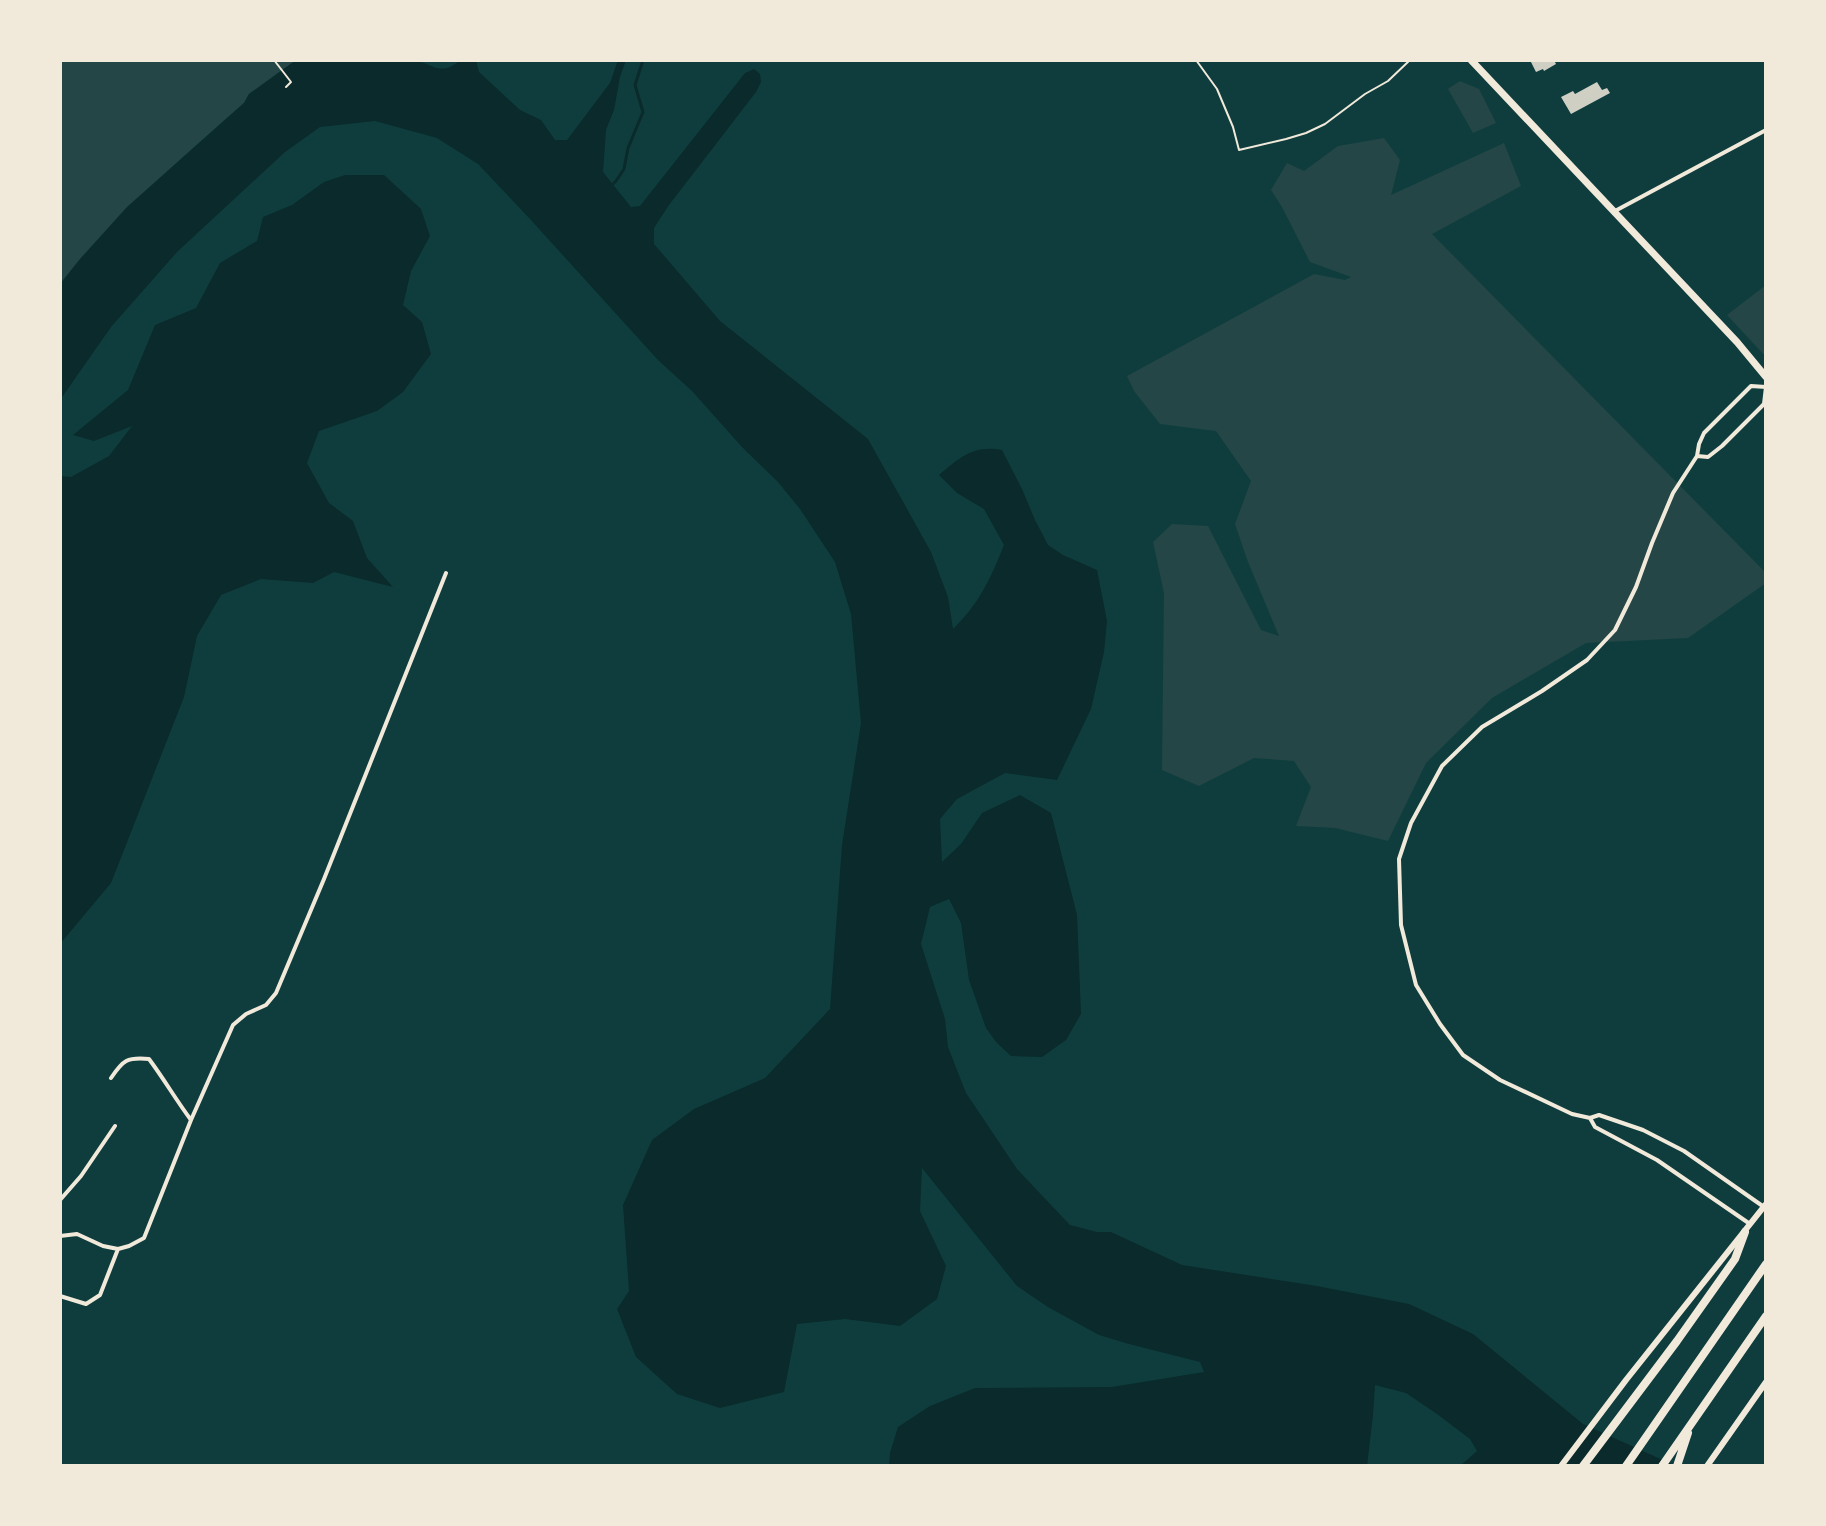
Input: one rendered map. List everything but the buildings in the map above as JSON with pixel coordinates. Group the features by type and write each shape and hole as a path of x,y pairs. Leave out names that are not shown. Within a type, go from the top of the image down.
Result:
{"highway":[{"path":"1583,1466 1735,1259 1748,1228"},
{"path":"1626,1466 1766,1264"},
{"path":"1662,1466 1766,1316"},
{"path":"1677,1466 1692,1421"}],"main road":[{"path":"1471,60 1737,342 1766,377"},
{"path":"1561,1466 1765,1206"},
{"path":"1707,1466 1766,1382"}],"street":[{"path":"1613,212 1766,130"},
{"path":"1697,456 1708,457 1722,446 1764,404 1766,387 1751,386 1704,433 1697,456 1673,493 1636,587 1615,630 1587,660 1482,727 1442,766 1411,823 1399,859 1401,925 1416,985 1463,1055 1500,1080 1572,1114 1590,1118 1599,1115 1643,1130 1684,1151 1765,1206"},
{"path":"60,1236 77,1234 118,1249 144,1238 233,1025 246,1014 266,1005 276,993 446,573"},
{"path":"111,1078 122,1062 135,1058 149,1059 191,1120"},
{"path":"1590,1118 1595,1127 1657,1160 1748,1228"},
{"path":"60,1200 81,1176 115,1126"},
{"path":"60,1296 86,1304 100,1295 118,1249"}],"lane":[{"path":"1196,60 1217,89 1239,150 1306,133 1325,124 1388,81 1410,60"}],"path":[{"path":"274,60 291,82 286,87"}],"shaded area":[{"path":"60,60 296,60 249,94 244,103 148,189 102,235 60,284"},
{"path":"296,60 412,60 441,69 460,60 476,60 479,72 520,110 541,120 555,140 567,140 610,83 618,60 626,60 606,130 603,172 631,207 640,206 745,73 754,69 760,74 761,82 756,92 654,228 654,244 720,321 868,439 931,552 948,597 953,629 983,590 1004,545 984,509 957,493 939,475 975,451 1002,450 1048,545 1097,570 1107,621 1104,652 1091,709 1057,780 1005,773 957,799 940,819 942,862 961,844 982,813 1020,795 1051,813 1077,915 1081,1014 1066,1040 1042,1057 1011,1056 986,1028 969,980 961,923 949,899 930,907 921,944 945,1019 948,1047 966,1093 1017,1169 1070,1225 1111,1232 1182,1265 1409,1304 1473,1334 1583,1424 1676,1466 1460,1466 1477,1451 1470,1439 1406,1393 1375,1385 1367,1466 889,1466 898,1427 930,1406 975,1388 1112,1387 1204,1372 1200,1362 1099,1335 1017,1286 922,1168 920,1211 946,1266 937,1299 900,1326 845,1319 797,1324 784,1392 720,1408 677,1394 636,1357 617,1309 629,1291 623,1205 652,1140 694,1109 765,1078 830,1009 842,845 861,723 851,614 835,562 778,482 692,391 658,360 478,164 437,138 375,121 320,127 285,152 177,252 111,327 60,400 60,284 127,207 244,103 249,94"},
{"path":"1460,81 1479,89 1496,123 1473,133 1448,89"},
{"path":"1384,138 1400,160 1391,195 1504,143 1521,186 1432,234 1766,573 1766,583 1688,638 1586,643 1492,698 1426,763 1388,841 1335,828 1296,826 1311,787 1294,761 1254,758 1199,786 1162,770 1164,593 1153,542 1172,524 1208,526 1261,630 1279,636 1235,524 1251,481 1216,431 1160,424 1134,391 1127,376 1314,274 1345,280 1351,277 1310,262 1271,190 1287,163 1304,171 1338,146"},
{"path":"345,175 384,175 421,209 430,236 411,271 403,305 422,322 431,354 403,392 377,411 319,431 307,463 329,503 353,521 367,558 393,587 334,572 313,583 261,579 221,595 197,636 184,697 111,883 60,944 60,476 71,477 109,456 132,426 94,441 73,435 128,390 155,325 196,308 220,263 257,241 263,217 292,205 324,182"},
{"path":"1766,285 1766,357 1727,315"}],"waterway":[{"path":"611,186 624,169 628,148 643,112 635,85 643,60"}]}
